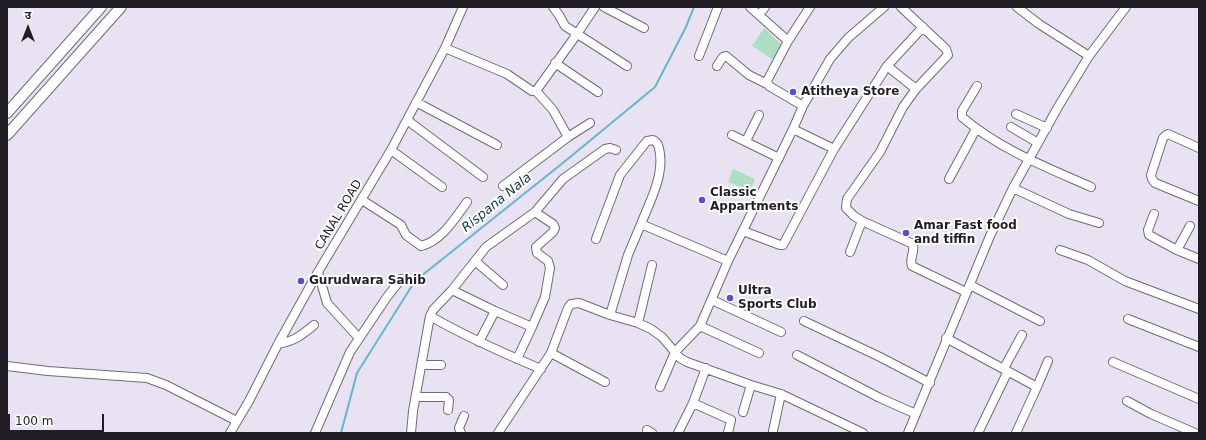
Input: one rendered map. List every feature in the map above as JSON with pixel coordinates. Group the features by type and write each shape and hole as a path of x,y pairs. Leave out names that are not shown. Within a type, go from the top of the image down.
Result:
{"main road":[{"path":"7,113 101,7"},
{"path":"7,134 120,7"}],"street":[{"name":"CANAL ROAD","path":"230,433 249,401 278,344 318,272 391,150 445,48 463,7"},
{"path":"553,7 565,26 627,66"},
{"path":"536,91 595,7"},
{"path":"604,7 644,28"},
{"path":"700,56 718,7"},
{"path":"750,7 788,41"},
{"path":"767,84 767,79 788,41 810,7"},
{"path":"660,387 676,352 700,326 728,261 803,106 830,59 839,46 884,7"},
{"path":"901,7 946,48 948,55 916,89 897,117 880,152 847,199 846,204 848,210 862,221 912,243 914,247 911,262 912,266 1040,321"},
{"path":"1017,7 1039,24 1089,56"},
{"path":"908,433 930,383 946,338 990,236 1013,188 1058,107 1089,56 1126,7"},
{"path":"743,231 783,245 834,149 887,66 923,27"},
{"path":"445,48 497,70 532,91 536,91 553,110 568,137"},
{"path":"717,66 726,56 749,75 803,106"},
{"path":"555,63 598,92"},
{"path":"887,66 916,89"},
{"path":"977,86 961,115 976,130 1029,160 1091,186"},
{"path":"416,102 497,145"},
{"path":"1016,114 1047,128"},
{"path":"746,141 759,115"},
{"path":"407,120 483,177"},
{"path":"503,186 568,137 590,123"},
{"path":"1011,127 1038,143"},
{"path":"793,129 834,149"},
{"path":"949,179 976,130"},
{"path":"1199,148 1168,134 1166,135 1163,138 1151,175 1155,183 1199,201"},
{"path":"732,135 778,158"},
{"path":"596,239 620,175 643,146 650,140 655,142 658,145 661,169 660,176 628,255 610,315"},
{"path":"411,433 430,316 433,310 452,290 491,243 535,212 563,179 605,149 610,148 616,150"},
{"path":"391,150 442,187"},
{"path":"1013,188 1069,214 1099,223"},
{"path":"362,200 401,225 406,235 420,246 444,232 467,202"},
{"path":"517,359 545,297 550,268 549,263 537,253 536,247 553,232 553,224 535,212"},
{"path":"1154,214 1148,230 1149,235 1177,250 1199,259"},
{"path":"850,252 862,221"},
{"path":"641,224 728,261"},
{"path":"1177,250 1190,226"},
{"path":"1060,250 1092,262 1111,275 1125,281 1199,309"},
{"path":"475,261 503,285"},
{"path":"638,323 652,265"},
{"path":"318,272 327,303 358,337"},
{"path":"315,433 340,372 358,337 401,279"},
{"path":"452,290 532,327"},
{"path":"712,300 781,332"},
{"path":"498,433 551,352 568,308 574,303 579,303 610,315 638,323 657,333 680,358 687,362 781,394 863,433"},
{"path":"479,342 495,311"},
{"path":"430,316 453,330 541,369"},
{"path":"1128,319 1199,347"},
{"path":"804,321 880,357 930,383"},
{"path":"278,344 290,342 314,325"},
{"path":"700,326 759,354"},
{"path":"978,433 1022,334"},
{"path":"946,338 1037,387"},
{"path":"551,352 605,382"},
{"path":"797,355 880,398 916,414"},
{"path":"1016,433 1048,361"},
{"path":"1113,362 1199,398"},
{"path":"422,365 441,365"},
{"path":"7,366 48,371 147,378 166,385 238,421"},
{"path":"678,433 693,403 706,368"},
{"path":"743,412 751,385"},
{"path":"773,431 781,394"},
{"path":"416,397 446,397 449,400 448,410"},
{"path":"1127,401 1151,414 1195,433"},
{"path":"693,403 731,420 728,433"},
{"path":"461,433 459,428 464,416"}],"green space":[{"path":"764,28 784,47 775,61 752,46"},
{"path":"733,169 755,179 750,191 728,182"}],"waterway":[{"name":"Rispana Nala","path":"341,433 357,373 415,281 655,87 685,29 694,7"}],"place":[{"name":"Atitheya Store","path":"793,92"},
{"name":"Classic Appartments","path":"702,200"},
{"name":"Amar Fast food and tiffin","path":"906,233"},
{"name":"Gurudwara Sahib","path":"301,281"},
{"name":"Ultra Sports Club","path":"730,298"}]}
